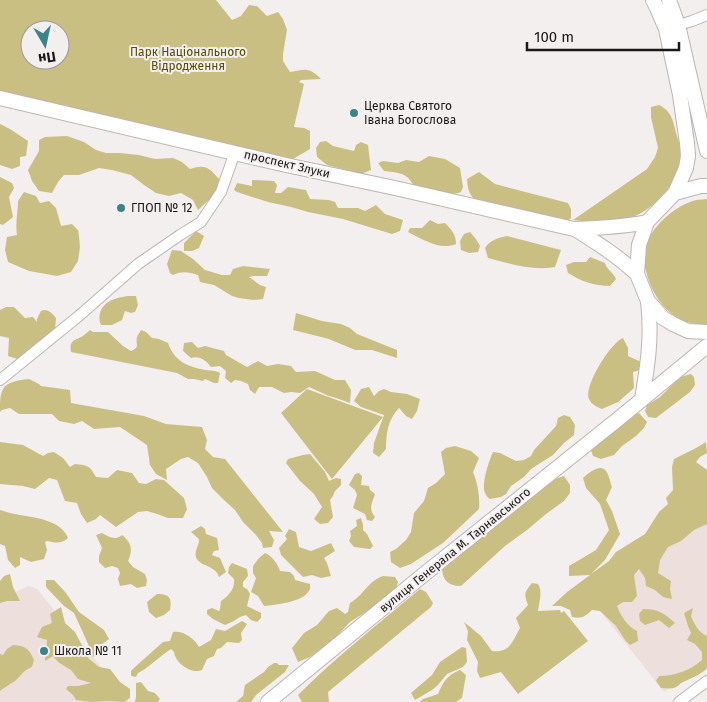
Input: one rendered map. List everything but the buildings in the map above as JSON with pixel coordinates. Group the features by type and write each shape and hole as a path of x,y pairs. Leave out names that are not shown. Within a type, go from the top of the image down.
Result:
{"main road":[{"path":"652,0 672,27 694,92 707,151"},
{"path":"642,399 650,339 648,301 637,274 639,245 647,222 675,193 682,180 688,156 688,143 680,95 669,0"},
{"path":"680,95 694,92"},
{"name":"проспект Злуки","path":"0,98 286,165 574,229 612,227 647,222"},
{"path":"675,193 707,186"},
{"name":"проспект Злуки","path":"574,229 620,259 637,274"},
{"path":"648,301 663,318 673,324 688,331 707,332"},
{"name":"вулиця Генерала М. Тарнавського","path":"268,702 707,346"}],"street":[{"path":"672,27 707,15"},
{"path":"0,380 80,315 138,264 202,222 221,192 236,152"},
{"path":"679,702 707,681"}],"shaded area":[{"path":"707,493 707,659 664,692 583,589"},
{"name":"Школа № 11","path":"28,586 36,588 130,702 0,702 0,600"}],"green space":[{"name":"Парк Національного Відродження","path":"0,0 216,0 232,20 241,16 249,5 257,6 267,16 278,12 283,19 287,30 283,61 290,72 307,70 313,72 321,79 301,80 299,82 304,84 294,127 310,131 310,149 293,159 274,157 89,117 69,106 24,99 0,92"},
{"path":"659,105 672,118 680,147 678,170 665,192 647,209 626,219 600,222 573,220 647,169 655,157 658,148 651,117 651,107"},
{"path":"0,124 28,141 26,156 20,157 20,166 12,169 0,165"},
{"path":"67,136 106,153 139,155 155,159 173,158 182,162 190,169 205,167 222,182 209,200 198,210 193,200 181,193 169,196 156,193 131,175 99,168 79,175 64,175 52,193 39,191 32,181 28,170 39,151 39,140 45,137"},
{"path":"326,141 333,146 354,151 356,145 361,142 368,145 371,170 361,174 327,165 317,157 316,148 320,142"},
{"path":"429,156 445,159 460,168 463,187 461,192 446,194 422,191 416,188 405,175 384,171 378,163 383,161 398,163 406,160 419,162"},
{"path":"479,172 495,184 568,203 571,209 571,218 565,223 481,206 471,194 467,179"},
{"path":"0,177 12,183 14,188 9,197 13,217 3,225 0,224"},
{"path":"252,180 274,181 277,185 275,193 281,193 288,187 306,190 310,199 329,200 335,202 338,208 358,208 365,211 376,205 385,214 403,220 400,231 392,234 343,219 268,202 234,190 237,183 252,186"},
{"path":"24,192 36,196 40,203 49,201 56,208 61,226 72,224 78,230 80,247 78,261 71,272 57,276 29,271 8,262 5,250 7,237 17,235 18,201"},
{"path":"707,199 707,324 695,324 675,316 660,301 649,282 643,252 647,241 664,218 688,203"},
{"path":"430,220 438,224 445,223 454,235 456,244 450,246 437,245 408,232 410,228 422,228"},
{"path":"196,231 204,236 199,248 192,251 184,251 184,243"},
{"path":"470,232 480,246 478,252 469,253 461,250 460,241 464,234"},
{"path":"507,236 561,250 555,267 538,268 513,265 488,258 485,248 487,245 494,240"},
{"path":"172,250 181,251 205,270 222,275 230,275 233,269 243,266 270,269 267,276 249,277 266,287 263,299 253,300 232,296 214,285 200,282 198,275 182,272 173,275 170,273 167,264"},
{"path":"590,257 605,263 615,277 616,279 610,286 588,283 568,273 566,265 574,262 586,262"},
{"path":"136,296 138,305 135,312 125,311 122,320 112,325 101,325 99,317 104,306 118,298"},
{"path":"6,307 14,307 25,318 33,317 37,322 43,310 53,314 56,318 55,331 47,341 39,341 37,346 21,360 8,356 9,338 0,336 0,310"},
{"path":"296,313 350,328 357,334 397,350 397,358 372,350 355,350 329,339 293,330"},
{"path":"90,330 93,332 108,332 131,351 137,346 137,337 141,330 146,332 152,338 168,343 174,355 182,362 193,367 220,373 218,383 205,379 203,381 188,379 177,373 71,352 73,341"},
{"path":"623,338 628,348 628,356 641,362 640,370 633,372 634,388 618,402 602,409 593,404 589,399 590,385 605,356"},
{"path":"192,342 198,348 205,346 224,351 226,355 247,367 258,361 267,366 278,364 291,366 296,372 315,371 335,380 345,380 351,390 350,403 309,387 300,393 284,393 272,387 259,387 255,394 250,390 248,384 235,380 231,383 225,378 226,371 220,366 211,367 202,359 197,357 191,358 183,351 184,343"},
{"path":"691,374 694,377 695,385 690,392 656,418 648,417 645,411 647,405 660,397 680,377"},
{"path":"29,379 41,386 70,390 71,403 144,416 166,424 202,427 207,440 205,449 213,457 225,459 283,532 269,531 274,540 272,547 263,548 262,543 235,510 212,488 198,463 188,457 181,459 166,469 167,480 156,474 150,465 147,445 120,427 94,429 82,421 74,424 59,421 52,414 19,414 10,408 0,412 4,387 13,382"},
{"path":"369,387 374,396 384,389 420,399 417,411 412,419 406,416 399,408 395,412 388,427 386,449 379,457 373,453 374,443 384,415 361,407 354,401 361,389"},
{"path":"307,389 383,417 332,479 281,413"},
{"path":"639,413 647,422 636,436 622,446 614,455 601,459 593,456 590,447 605,434 617,429 630,415"},
{"path":"564,415 570,417 575,425 574,435 553,455 531,469 524,477 511,486 506,494 490,499 485,494 484,484 493,452 500,453 516,461 524,460 531,456 534,450 556,426 558,418"},
{"path":"0,442 23,445 43,456 54,452 63,458 70,467 75,464 83,465 92,470 96,477 108,478 117,470 132,473 139,483 146,484 156,479 164,480 184,498 187,509 183,518 168,518 147,511 138,512 116,527 100,515 87,523 77,503 65,501 57,480 49,478 35,489 0,484"},
{"path":"706,442 707,453 696,462 707,470 707,524 668,547 660,560 658,573 671,581 672,599 663,597 655,590 646,586 645,578 639,569 634,575 637,596 632,602 623,602 617,606 625,620 637,631 638,641 630,645 616,626 600,611 592,610 583,617 575,618 572,617 570,610 561,606 552,606 590,575 569,576 569,566 596,550 609,530 600,504 586,488 583,478 596,469 606,470 612,487 606,500 620,534 605,560 591,574 609,561 616,552 645,534 659,512 668,504 666,498 673,490 672,467 674,459"},
{"path":"455,446 471,451 479,458 473,472 478,490 479,509 443,543 411,564 400,568 391,562 390,552 406,540 411,532 414,513 424,501 428,488 445,474 441,452 446,448"},
{"path":"310,454 325,472 329,481 336,478 341,479 341,485 330,500 333,517 328,523 320,524 314,519 322,507 314,494 300,481 286,463 288,459"},
{"path":"359,473 362,476 361,485 369,486 370,490 375,494 371,508 375,517 372,521 367,520 365,514 353,508 357,495 355,490 349,485 355,474"},
{"path":"564,476 570,485 570,493 564,501 505,546 461,586 447,582 442,569 546,482"},
{"path":"0,510 47,521 60,527 68,538 56,543 45,542 47,550 44,559 31,562 20,557 20,565 15,568 8,560 5,546 0,544"},
{"path":"361,518 363,530 373,546 370,549 354,547 349,541 350,531 357,526 356,520"},
{"path":"201,526 205,529 206,534 217,538 219,550 214,551 212,555 220,558 226,572 219,577 215,570 197,559 196,551 199,539 191,532"},
{"path":"289,529 296,532 299,547 311,551 331,543 335,551 324,558 331,576 321,578 312,575 303,577 281,555 279,548 287,539 285,536"},
{"path":"102,533 114,538 122,535 128,541 131,553 128,561 133,567 145,574 146,586 137,588 131,584 120,586 118,568 112,566 105,568 99,562 102,548 96,535"},
{"path":"265,553 274,560 280,571 290,572 295,580 310,584 310,590 300,598 264,606 258,596 251,592 256,578 253,573 253,566"},
{"path":"232,563 247,569 248,576 243,582 243,587 250,594 247,606 261,613 261,618 257,622 251,620 246,615 225,625 207,614 207,610 212,608 219,611 221,601 232,589 234,579 228,573"},
{"path":"10,574 13,587 20,601 0,603 0,581 4,576"},
{"path":"383,576 395,577 398,582 396,589 380,603 350,622 333,640 310,657 298,662 292,648 304,633 317,625 329,611 337,608 345,614 348,612 350,603 359,597 373,581"},
{"path":"46,580 54,580 79,612 104,630 109,639 101,645 96,656 90,657 89,646 74,613 64,606 46,587"},
{"path":"532,583 538,584 540,590 538,611 560,610 561,613 564,611 588,641 518,694 501,672 480,678 477,671 478,662 467,640 468,631 464,622 481,636 492,651 507,648 520,628 516,618 528,605 526,594 527,589"},
{"path":"420,589 426,592 433,603 431,607 328,692 329,702 302,702 298,695 312,681"},
{"path":"157,594 167,596 171,606 170,610 164,615 156,618 149,612 147,602"},
{"path":"61,607 65,623 75,632 89,659 99,667 110,669 120,682 130,689 130,698 124,702 76,700 66,689 68,686 91,683 78,679 71,670 58,662 53,656 45,661 47,640 37,637 42,627 52,623 50,614"},
{"path":"693,608 691,616 694,622 699,630 707,636 707,668 675,688 661,688 656,681 659,676 682,672 702,660 702,652 695,644 687,640 691,633 684,613"},
{"path":"643,609 660,612 675,623 669,628 659,620 645,625 640,621 639,614"},
{"path":"242,621 247,624 241,633 242,640 239,643 227,642 217,649 214,656 207,659 202,670 194,671 184,666 178,661 171,649 138,673 136,677 131,676 131,671 135,667 163,642 170,641 173,632 181,632 188,636 199,647 211,640 216,629 225,631"},
{"path":"13,645 26,648 34,660 32,667 0,691 0,654 3,655"},
{"path":"462,647 466,648 467,662 463,667 447,674 432,690 415,700 411,693 432,675 440,662"},
{"path":"274,663 289,665 285,672 256,695 251,702 236,702 243,696 245,685"},
{"path":"460,670 466,675 462,698 456,702 420,702 423,699 438,694 446,679"},
{"path":"141,682 148,691 155,693 160,699 158,702 135,702 136,683"}],"place":[{"name":"Церква Святого Івана Богослова","path":"354,113"},
{"name":"ГПОП № 12","path":"121,208"},
{"name":"Школа № 11","path":"44,651"}]}
